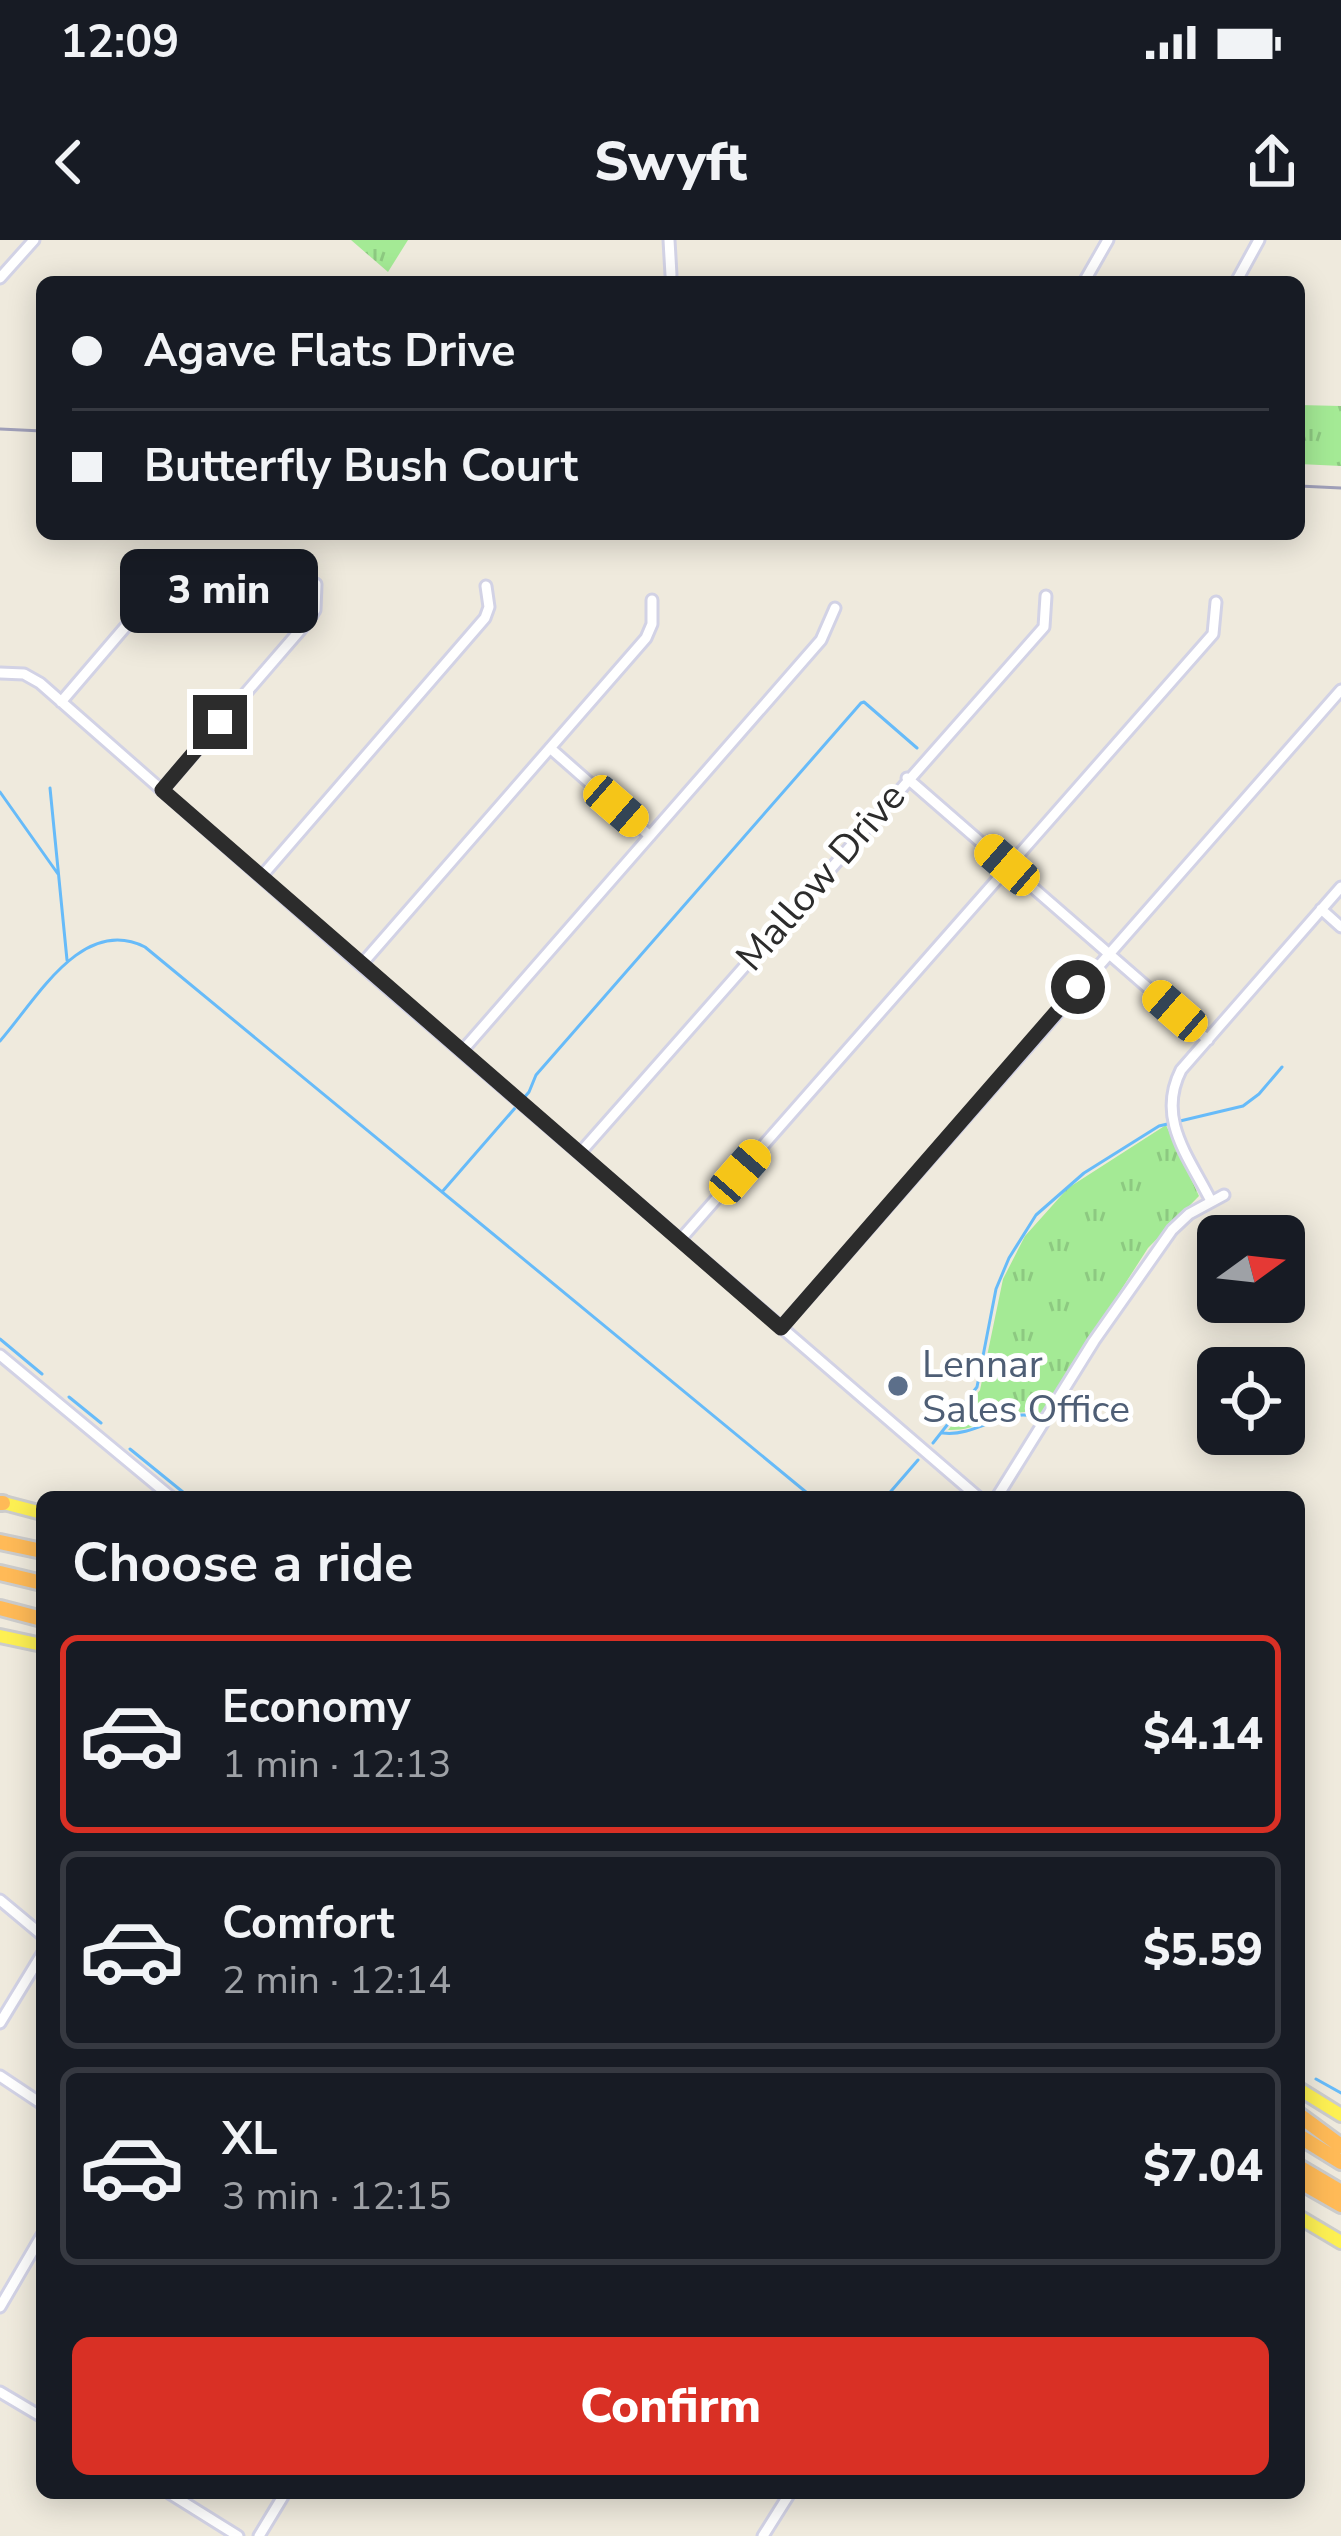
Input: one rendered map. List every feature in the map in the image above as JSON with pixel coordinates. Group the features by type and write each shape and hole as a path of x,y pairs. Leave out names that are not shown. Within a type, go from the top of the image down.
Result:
{"highway":[{"path":"0,1542 36,1550"},
{"path":"0,1573 36,1581"},
{"path":"0,1608 36,1617"},
{"path":"1305,2119 1341,2146"},
{"path":"1305,2140 1341,2162"},
{"path":"1305,2171 1341,2192"},
{"path":"1305,2184 1341,2205"}],"main road":[{"path":"1,1503 36,1512"},
{"path":"0,1636 36,1644"},
{"path":"1305,2094 1341,2115"},
{"path":"1305,2221 1341,2242"}],"street":[{"path":"0,278 34,240"},
{"path":"669,240 671,274"},
{"path":"1087,276 1108,240"},
{"path":"1239,276 1259,240"},
{"path":"62,701 144,604 146,575"},
{"path":"162,790 308,621 315,610 316,584"},
{"path":"261,877 485,618 489,607 486,586"},
{"name":"Mallow Drive","path":"580,1153 1044,626 1046,596"},
{"path":"361,965 646,638 652,624 652,600"},
{"path":"680,1240 1213,634 1216,602"},
{"path":"463,1050 821,640 836,608"},
{"path":"0,673 15,672 40,683 62,701 971,1491"},
{"path":"781,1328 1341,690"},
{"path":"550,748 650,836"},
{"path":"907,778 1208,1040"},
{"path":"1211,1201 1176,1131 1170,1112 1172,1088 1181,1070 1341,886"},
{"path":"1321,909 1341,927"},
{"path":"1001,1491 1094,1341 1172,1230 1224,1195"},
{"path":"0,1355 164,1491"},
{"path":"0,1900 36,1929"},
{"path":"0,2024 36,1964"},
{"path":"0,2076 36,2100"},
{"path":"0,2307 36,2245"},
{"path":"0,2392 36,2413"},
{"path":"179,2499 238,2536"},
{"path":"259,2536 281,2499"},
{"path":"763,2536 786,2499"}],"green space":[{"path":"351,240 408,240 388,272"},
{"path":"1305,405 1341,406 1341,466 1305,464"},
{"path":"1166,1125 1199,1196 1148,1248 1042,1413 1017,1413 948,1430 980,1390 1003,1279 1025,1236 1068,1188"}],"waterway":[{"path":"442,1192 529,1092 536,1075 861,703 917,748"},
{"path":"50,788 67,960"},
{"path":"0,792 58,874"},
{"path":"0,1041 45,985 81,952 101,942 122,940 145,947 805,1491"},
{"path":"933,1443 977,1387 996,1289 1036,1215 1084,1173 1159,1126 1243,1106 1282,1067"},
{"path":"0,1339 42,1374"},
{"path":"69,1397 101,1423"},
{"path":"943,1433 966,1431 1011,1416 1033,1416"},
{"path":"130,1449 182,1491"},
{"path":"891,1491 918,1460"},
{"path":"1316,2079 1341,2093"}],"railway":[{"path":"0,429 36,431"},
{"path":"1305,486 1341,488"}],"place":[{"name":"Lennar Sales Office","path":"898,1386"}],"route":[{"path":"220,722 162,790 781,1328 1078,987"}]}
